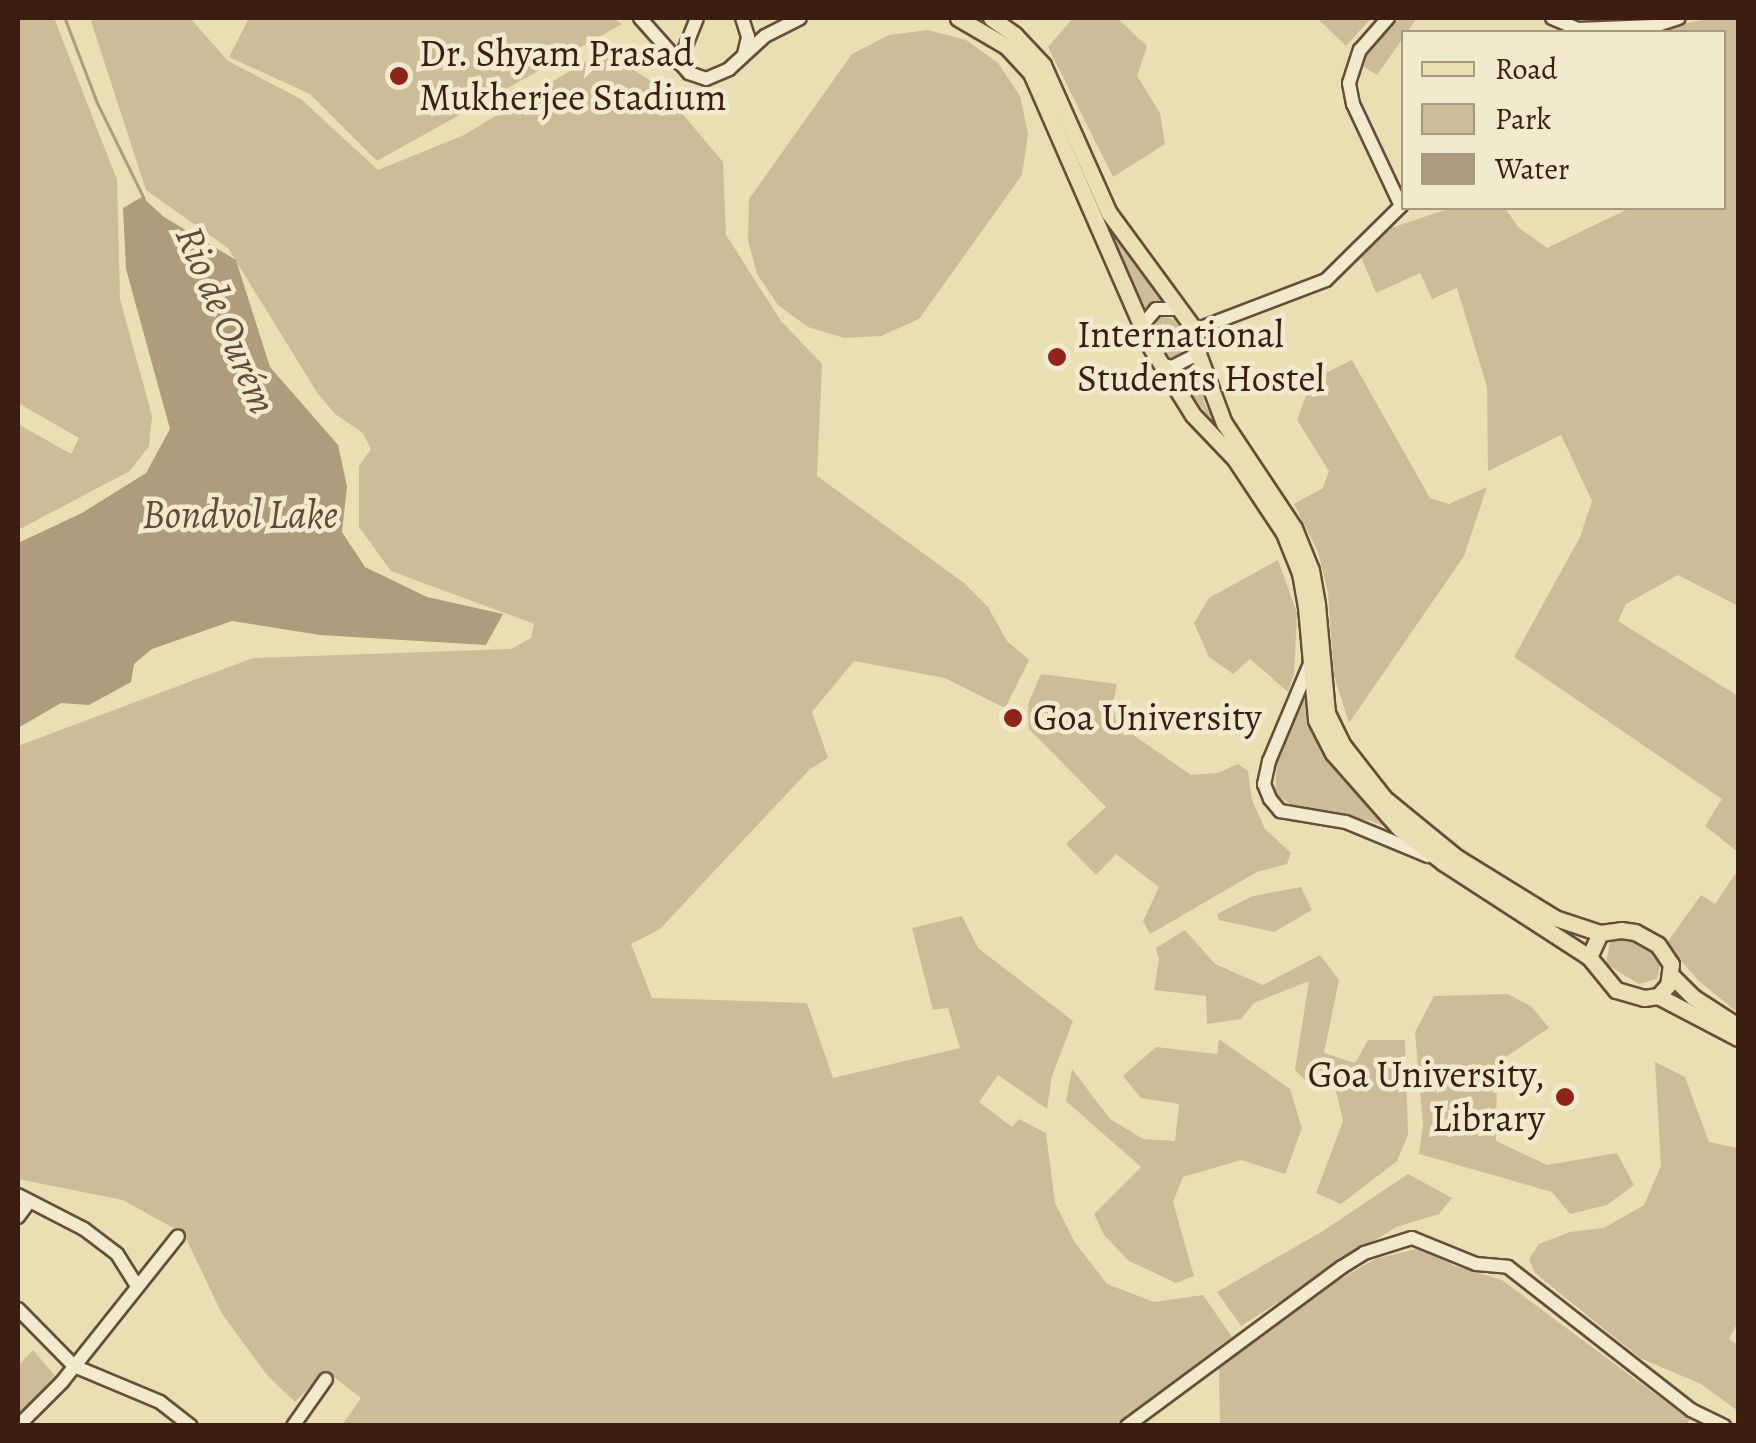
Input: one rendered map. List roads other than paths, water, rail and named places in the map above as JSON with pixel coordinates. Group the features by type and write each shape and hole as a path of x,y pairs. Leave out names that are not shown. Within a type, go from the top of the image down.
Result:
{"main road":[{"path":"958,18 1006,46 1031,73 1160,364 1193,415 1263,497 1284,533 1300,573 1306,607 1308,666 1316,720 1333,753 1376,807 1444,864 1589,957 1616,990 1658,996 1738,1038"},
{"path":"990,18 1015,35 1042,65 1109,213 1185,319 1224,423 1272,490 1305,551 1317,605 1321,684 1327,713 1362,773 1408,820 1456,857 1555,918 1600,934 1635,932 1658,945 1671,964 1671,975 1658,996"},
{"path":"1589,957 1600,934"},
{"path":"1671,975 1693,997 1738,1026"}],"street":[{"path":"640,18 689,74 706,80 765,36 800,18"},
{"path":"679,62 697,18"},
{"path":"742,18 748,37 743,56"},
{"path":"1141,328 1156,310 1185,319 1326,280 1401,206 1353,104 1349,83 1360,50 1388,18"},
{"path":"1552,18 1578,29 1654,26 1678,18"},
{"path":"1160,364 1172,368 1198,354"},
{"path":"1308,666 1269,761 1264,784 1270,799 1280,811 1346,822 1444,864"},
{"path":"18,1217 23,1198 84,1230 117,1254 136,1285"},
{"path":"18,1426 74,1366 178,1236"},
{"path":"1127,1426 1342,1267 1364,1253 1412,1238 1476,1264 1516,1272 1691,1410 1724,1426"},
{"path":"18,1308 74,1366 160,1402 191,1426"},
{"path":"293,1426 326,1379"}],"water":[{"name":"Bondvol Lake","path":"142,197 164,217 236,260 270,367 338,445 347,486 342,532 365,567 427,597 503,614 486,645 320,635 232,621 152,649 134,664 131,682 89,705 61,703 18,728 18,543 82,513 146,473 170,429 126,269 123,208"}],"waterway":[{"name":"Rio de Ourém","path":"65,18 97,102 144,198"}],"place":[{"name":"Dr. Shyam Prasad Mukherjee Stadium","path":"399,76"},
{"name":"International Students Hostel","path":"1057,357"},
{"name":"Goa University","path":"1013,718"},
{"name":"Goa University, Library","path":"1565,1097"}]}
